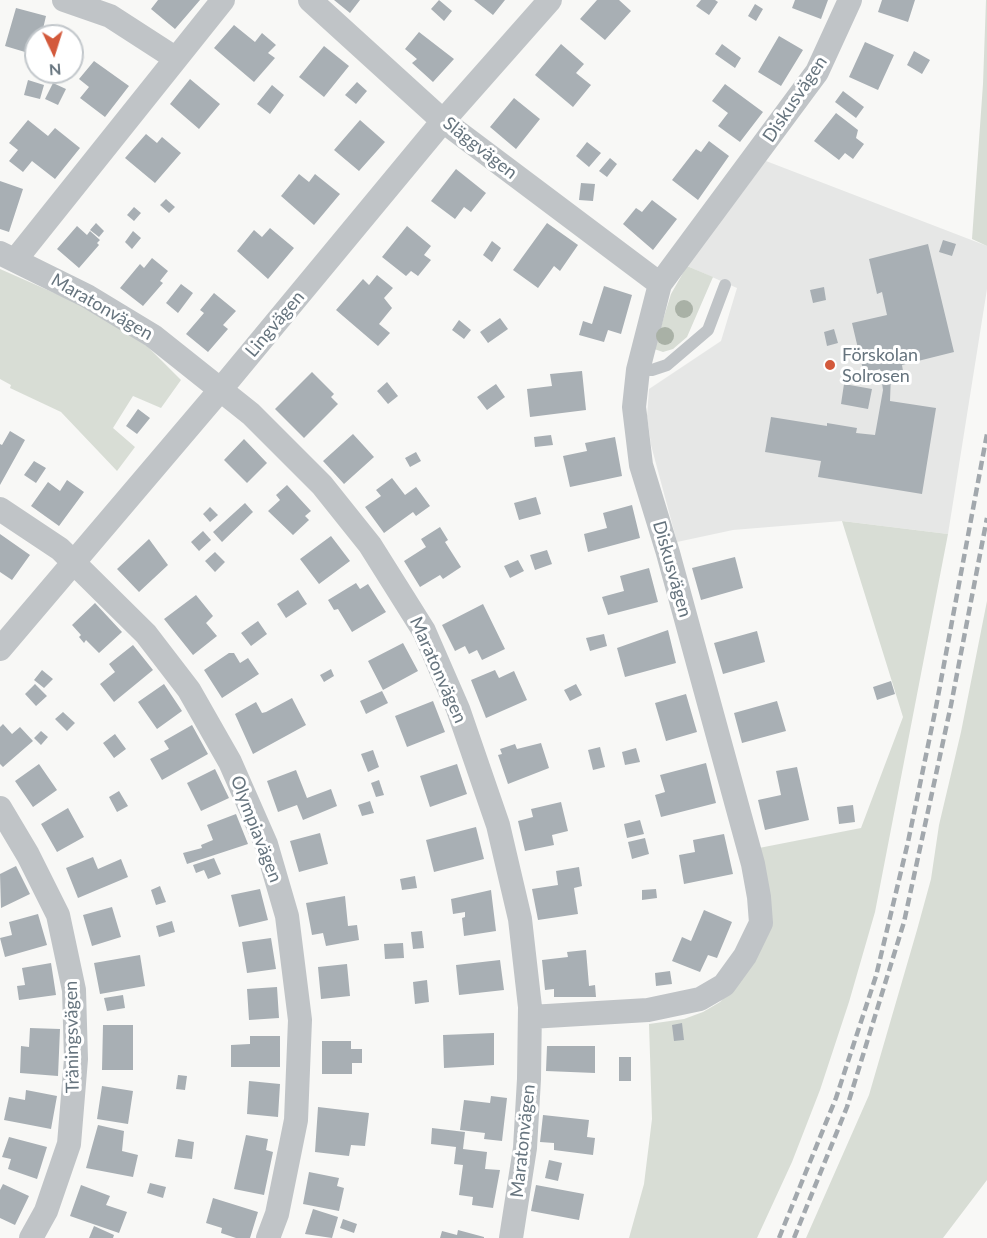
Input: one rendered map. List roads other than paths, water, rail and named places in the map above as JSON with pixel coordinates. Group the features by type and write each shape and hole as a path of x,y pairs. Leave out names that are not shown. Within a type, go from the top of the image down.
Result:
{"street":[{"path":"64,0 110,16 175,58"},
{"path":"8,256 223,0"},
{"name":"Släggvägen","path":"310,0 443,121 660,284"},
{"name":"Lingvägen","path":"0,649 221,389 443,121 550,0"},
{"name":"Diskusvägen","path":"530,1017 648,1010 700,999 724,985 745,956 760,923 759,897 753,864 671,564 640,465 634,407 638,370 660,284 817,72 850,0"},
{"name":"Maratonvägen","path":"8,256 87,296 153,336 252,414 322,485 370,545 424,630 458,709 498,825 520,919 530,1017 525,1148 511,1238"},
{"name":"Olympiavägen","path":"0,509 73,561 146,634 189,690 230,762 266,844 287,916 300,1020 296,1120 277,1214 268,1238"},
{"name":"Träningsvägen","path":"0,808 28,855 58,915 75,990 76,1059 69,1144 46,1211 31,1238"}],"lane":[{"path":"638,370 652,370 667,365 708,330 725,285"}],"railway":[{"path":"779,1238 836,1098 876,976 908,842 936,707 987,434"},
{"path":"794,1238 847,1107 904,922 951,705 987,518"}],"place":[{"name":"Förskolan Solrosen","path":"830,365"}]}
